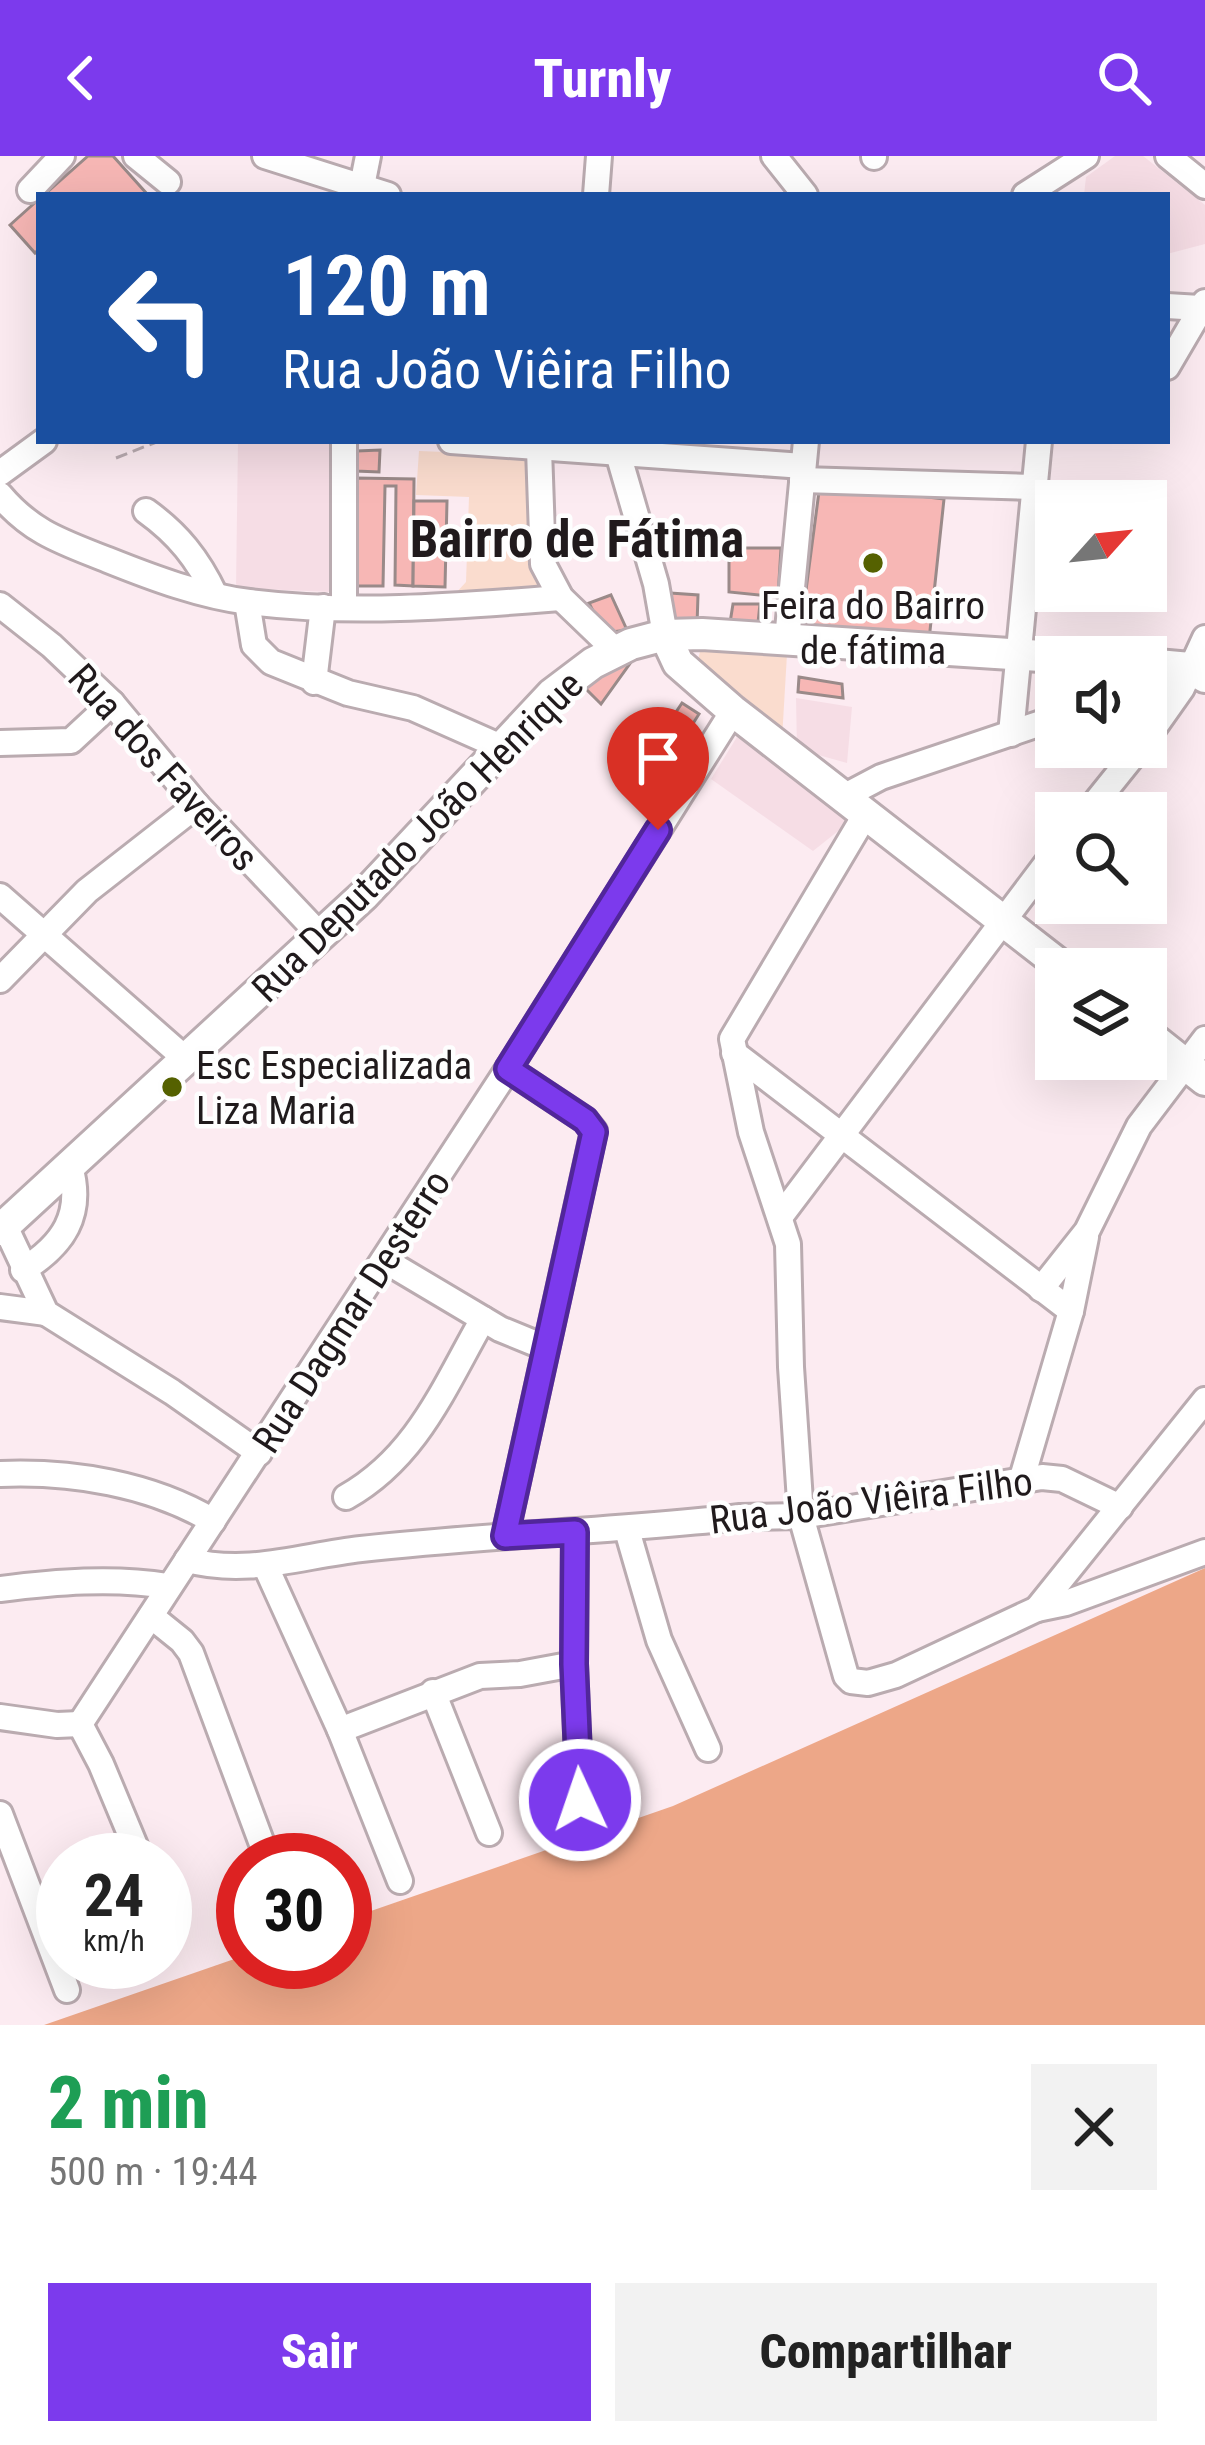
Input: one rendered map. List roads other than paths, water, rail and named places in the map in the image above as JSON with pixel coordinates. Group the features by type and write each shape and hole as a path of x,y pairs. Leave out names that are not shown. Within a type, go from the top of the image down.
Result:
{"main road":[{"name":"Rua Deputado João Henrique","path":"2,1227 321,936 452,805 552,694 615,650 665,635 703,634 1035,655"},
{"path":"665,635 678,663 733,711 1039,948"},
{"path":"1167,667 1198,672"},
{"path":"1167,1050 1195,1072"}],"street":[{"path":"30,190 62,156"},
{"path":"136,156 168,182"},
{"path":"265,156 329,185 375,192 368,156"},
{"path":"596,192 599,156"},
{"path":"774,156 803,192"},
{"path":"1168,156 1205,186"},
{"path":"1029,192 1077,161"},
{"path":"1067,192 1077,161"},
{"path":"1170,306 1203,305"},
{"path":"1170,362 1203,305"},
{"path":"0,473 40,444"},
{"path":"314,682 334,607 344,444"},
{"path":"484,444 804,462 1032,487"},
{"path":"1011,734 1039,444"},
{"path":"617,448 656,584 665,635"},
{"path":"539,449 540,551 548,576 561,598 615,650"},
{"path":"787,640 804,462"},
{"path":"0,495 22,521 49,537 214,596 334,607 442,608 561,598"},
{"path":"146,511 169,527 192,553 214,596"},
{"path":"248,602 250,633 261,654 314,682 413,708 501,748"},
{"name":"Rua dos Faveiros","path":"0,605 112,703 196,805 321,936"},
{"path":"1167,711 1198,672 1205,638"},
{"path":"1167,679 1198,672"},
{"path":"0,743 71,741 112,703"},
{"name":"Rua Dagmar Desterro","path":"80,1724 508,1069 733,711"},
{"path":"1035,725 881,777 856,804 736,1025 732,1039 751,1132 788,1244 790,1367 801,1516 842,1667 851,1682 882,1679 1037,1609 1066,1604 1205,1552"},
{"path":"1104,792 1123,768"},
{"path":"0,980 87,891 196,805"},
{"path":"780,1217 1035,877"},
{"path":"0,896 188,1061"},
{"path":"1041,1289 1087,1231 1139,1126 1195,1072 1205,1040"},
{"path":"734,1053 1071,1311"},
{"path":"505,1536 594,1132 585,1120 508,1069"},
{"path":"23,1270 50,1253 72,1221 75,1184 70,1166"},
{"path":"2,1227 46,1313"},
{"path":"1022,1478 1071,1311 1087,1231"},
{"path":"384,1260 483,1318 544,1346"},
{"path":"0,1307 46,1313 259,1453"},
{"path":"346,1497 396,1462 428,1416 483,1318"},
{"path":"1037,1609 1205,1400"},
{"path":"0,1474 71,1478 162,1494 213,1521"},
{"name":"Rua João Viêira Filho","path":"187,1560 218,1568 266,1567 358,1550 740,1517 801,1516 1022,1478 1062,1479 1120,1507"},
{"path":"627,1530 659,1640 708,1749"},
{"path":"575,1532 580,1800"},
{"path":"266,1567 340,1730 400,1881"},
{"path":"0,1589 93,1581 168,1586"},
{"path":"151,1616 190,1653 258,1833"},
{"path":"340,1730 480,1676 574,1664"},
{"path":"433,1692 489,1833"},
{"path":"0,1717 80,1724 130,1833"},
{"path":"0,1814 67,1990"}],"place":[{"name":"Feira do Bairro de fátima","path":"873,563"},
{"name":"Esc Especializada Liza Maria","path":"172,1087"}],"district":[{"name":"Bairro de Fátima","path":"577,539"}]}
